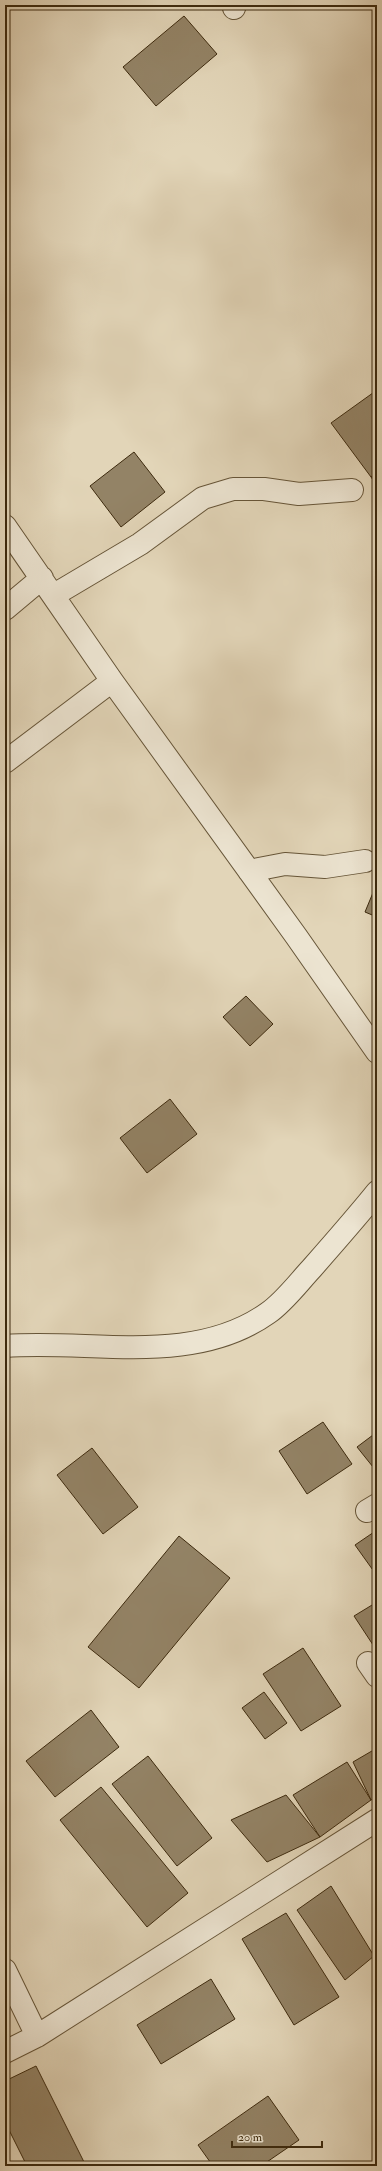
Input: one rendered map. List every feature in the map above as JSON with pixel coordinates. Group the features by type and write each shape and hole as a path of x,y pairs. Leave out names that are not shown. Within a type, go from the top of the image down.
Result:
{"street":[{"path":"5,609 140,544 203,498 233,489 264,489 299,494 352,490"},
{"path":"5,526 112,681 377,1052"},
{"path":"5,762 112,681"},
{"path":"249,871 285,864 326,867 365,861"},
{"path":"5,1346 36,1344 159,1346 210,1340 224,1335 268,1313 291,1292 377,1192"},
{"path":"5,2052 37,2036 377,1820"},
{"path":"5,1970 37,2036"}],"building":[{"path":"184,16 217,54 156,106 123,67"},
{"path":"377,390 377,473 371,477 331,423"},
{"path":"134,452 165,492 121,527 90,486"},
{"path":"377,473 377,486 371,477"},
{"path":"377,883 377,917 365,912"},
{"path":"246,996 273,1024 250,1046 223,1017"},
{"path":"170,1099 197,1134 147,1173 120,1138"},
{"path":"323,1422 352,1464 307,1494 279,1451"},
{"path":"377,1432 377,1472 357,1447"},
{"path":"92,1448 138,1507 103,1534 57,1475"},
{"path":"377,1530 377,1572 375,1573 355,1545"},
{"path":"179,1536 230,1578 139,1688 88,1647"},
{"path":"377,1602 377,1651 354,1616"},
{"path":"303,1648 341,1706 301,1731 263,1674"},
{"path":"264,1692 287,1723 265,1739 242,1708"},
{"path":"91,1710 119,1747 55,1797 26,1761"},
{"path":"377,1748 377,1797 371,1800 353,1762"},
{"path":"148,1756 212,1838 177,1866 112,1784"},
{"path":"347,1762 371,1800 320,1837 293,1795"},
{"path":"101,1787 188,1893 147,1927 60,1820"},
{"path":"286,1795 320,1837 267,1862 231,1820"},
{"path":"331,1886 374,1956 345,1980 297,1910"},
{"path":"286,1913 339,1997 294,2025 242,1939"},
{"path":"211,1979 235,2019 161,2064 137,2025"},
{"path":"36,2066 84,2162 75,2166 27,2166 5,2122 5,2081"},
{"path":"268,2096 299,2140 261,2166 213,2166 198,2145"}]}
